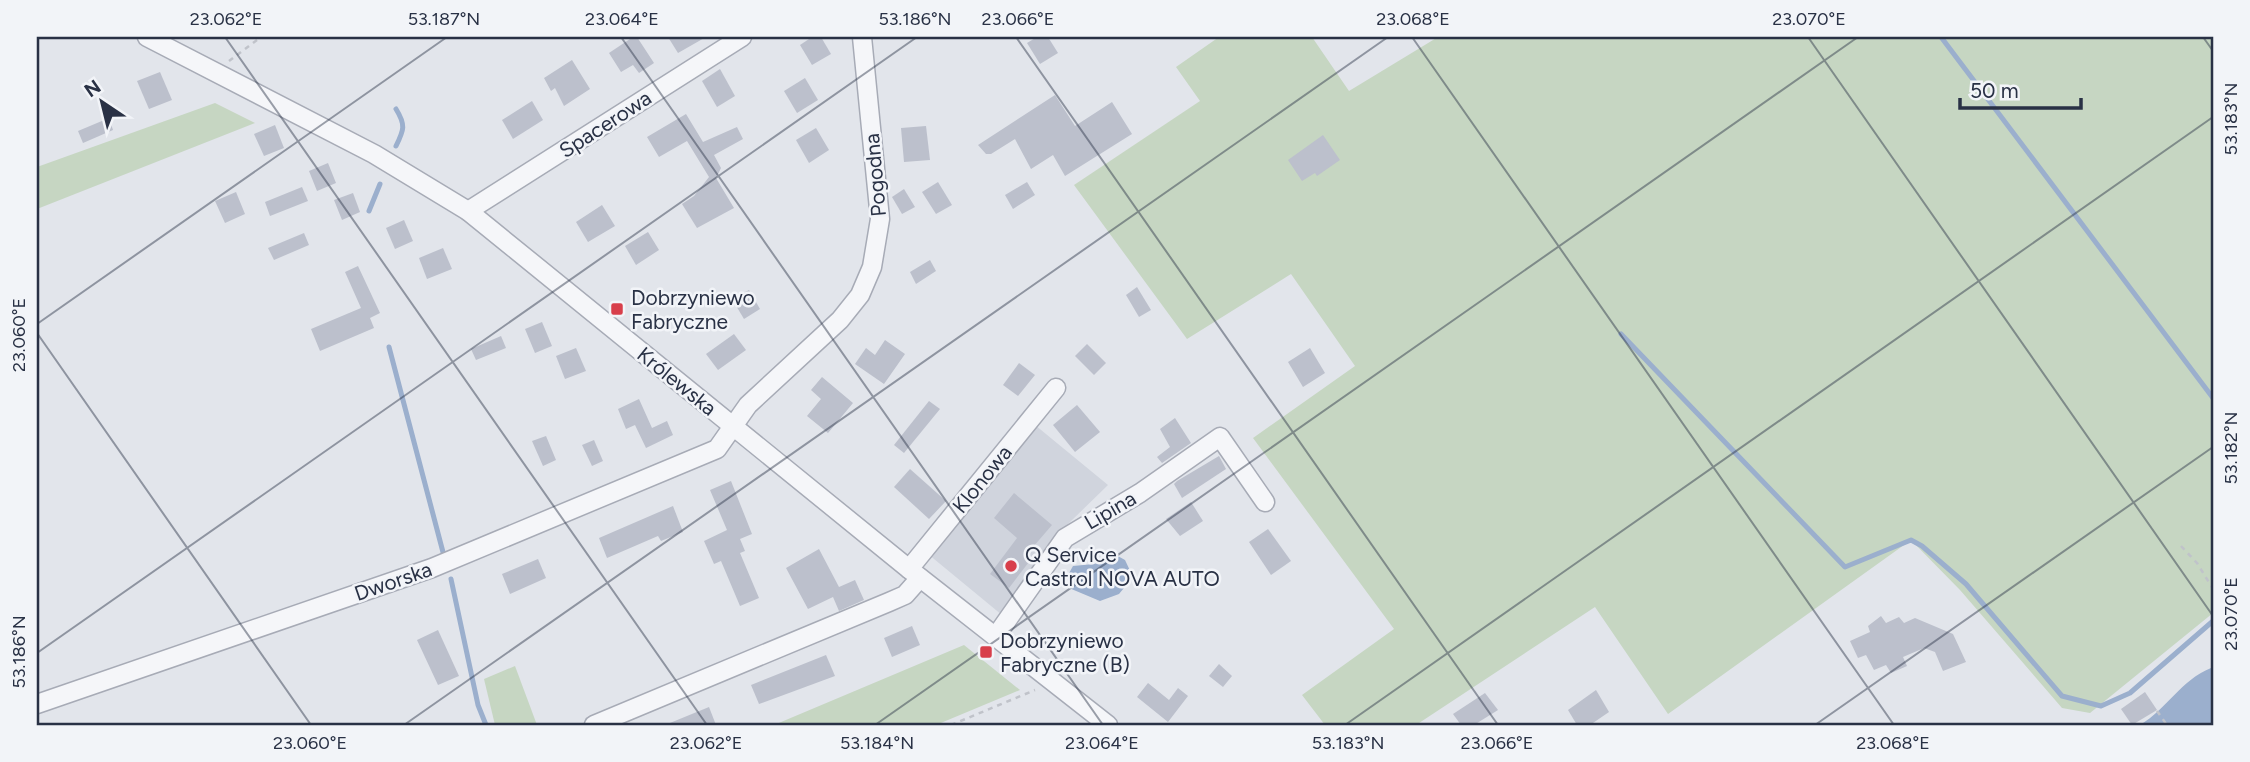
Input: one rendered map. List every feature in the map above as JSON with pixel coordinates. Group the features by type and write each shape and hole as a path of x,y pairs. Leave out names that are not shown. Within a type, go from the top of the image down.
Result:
{"street":[{"name":"Królewska","path":"147,37 374,154 468,211 914,574 1108,725"},
{"name":"Spacerowa","path":"468,211 742,37"},
{"name":"Pogodna","path":"734,427 748,405 840,320 860,295 872,267 880,219 862,37"},
{"name":"Klonowa","path":"594,725 905,595 914,574 1056,388"},
{"name":"Dworska","path":"37,704 432,568 717,449 734,427"},
{"name":"Lipina","path":"996,636 1065,538 1140,493 1220,438 1265,502"}],"path":[{"path":"220,75 232,56 261,37"},
{"path":"2181,546 2197,563 2213,589"},
{"path":"951,725 1034,690 1049,679"},
{"path":"2157,711 2167,725"}],"shaded area":[{"path":"1035,425 1108,485 1068,524 1002,615 928,554"}],"green space":[{"path":"1219,37 1312,37 1349,91 1438,37 2213,37 2213,613 2090,713 2062,708 1960,590 1911,540 1668,714 1595,607 1416,725 1325,725 1302,695 1394,629 1253,438 1355,366 1291,274 1187,339 1074,185 1200,101 1176,67"},
{"path":"215,103 255,123 37,209 37,167"},
{"path":"964,645 1020,690 936,725 774,725"},
{"path":"515,666 537,725 495,725 484,679"}],"water":[{"path":"1116,555 1125,560 1133,577 1119,594 1100,601 1069,588 1068,575 1073,566 1094,564"},
{"path":"2211,668 2213,725 2140,725 2182,687"}],"building":[{"path":"637,37 654,63 639,73 633,65 621,72 609,53"},
{"path":"668,37 706,37 678,53"},
{"path":"812,37 821,37 831,54 812,65 800,45"},
{"path":"1037,37 1048,37 1058,53 1040,64 1027,43"},
{"path":"572,60 590,89 564,106 555,88 551,91 544,78"},
{"path":"720,69 735,96 717,107 702,81"},
{"path":"160,72 172,100 149,109 137,81"},
{"path":"805,78 818,100 797,113 784,91"},
{"path":"1055,95 1075,126 1112,102 1132,134 1065,176 1053,155 1031,169 1015,139 991,154 986,154 978,145"},
{"path":"532,101 543,120 513,139 502,120"},
{"path":"686,114 703,142 737,127 743,139 714,155 721,168 716,178 734,208 697,228 682,204 694,196 709,177 687,141 659,157 647,137"},
{"path":"109,118 113,130 83,143 78,131"},
{"path":"275,125 284,148 264,156 254,134"},
{"path":"926,126 930,160 904,162 901,128"},
{"path":"816,128 829,150 809,163 796,140"},
{"path":"1323,135 1340,160 1317,176 1315,173 1302,181 1288,160"},
{"path":"328,163 336,183 317,191 309,171"},
{"path":"938,182 952,205 936,214 922,192"},
{"path":"1027,182 1035,195 1013,209 1005,195"},
{"path":"302,187 308,201 270,216 265,202"},
{"path":"904,189 915,207 902,214 892,197"},
{"path":"236,192 245,214 225,223 215,201"},
{"path":"353,193 360,212 342,220 334,200"},
{"path":"602,205 615,226 588,242 576,222"},
{"path":"404,220 413,241 395,249 386,228"},
{"path":"648,232 659,250 636,265 625,246"},
{"path":"304,233 309,245 274,260 268,248"},
{"path":"443,248 452,269 427,279 419,258"},
{"path":"930,260 936,271 916,284 910,272"},
{"path":"358,266 380,313 370,318 374,328 320,351 311,329 361,308 345,272"},
{"path":"1137,287 1151,310 1139,317 1126,295"},
{"path":"749,290 760,309 744,319 732,299"},
{"path":"542,322 552,346 535,353 525,329"},
{"path":"734,334 746,350 718,370 706,354"},
{"path":"501,336 506,348 476,360 471,349"},
{"path":"885,340 905,354 884,384 855,364 866,348 875,355"},
{"path":"1087,344 1106,363 1094,375 1075,356"},
{"path":"576,348 586,371 565,379 556,356"},
{"path":"1310,348 1325,373 1303,387 1288,362"},
{"path":"1019,363 1035,375 1018,396 1003,385"},
{"path":"822,377 853,403 828,433 807,416 821,399 811,390"},
{"path":"639,399 652,428 667,421 673,435 646,448 635,425 626,429 618,409"},
{"path":"929,401 940,409 904,453 894,445"},
{"path":"1077,405 1100,432 1075,452 1053,425"},
{"path":"1175,418 1191,443 1162,463 1157,457 1170,447 1160,429"},
{"path":"546,436 556,460 543,466 532,441"},
{"path":"594,440 603,461 592,466 582,445"},
{"path":"1219,456 1226,469 1182,498 1174,484"},
{"path":"910,469 946,501 929,519 894,487"},
{"path":"731,481 752,534 740,539 745,551 740,553 759,598 740,606 721,561 714,564 704,541 727,530 710,490"},
{"path":"1014,493 1052,525 1027,554 1032,558 1009,588 990,574 1017,538 994,518"},
{"path":"1191,502 1203,521 1180,536 1166,519"},
{"path":"673,506 683,532 661,541 658,536 607,558 599,538"},
{"path":"1268,529 1291,561 1271,575 1249,542"},
{"path":"819,549 839,587 855,580 864,600 839,611 833,597 808,609 786,568"},
{"path":"538,559 546,578 510,594 502,574"},
{"path":"1881,616 1886,623 1899,617 1904,623 1915,618 1953,634 1966,662 1943,671 1935,652 1924,648 1903,657 1907,666 1891,673 1886,665 1874,670 1866,655 1858,658 1850,641 1870,632 1868,626"},
{"path":"912,626 920,645 892,657 884,638"},
{"path":"438,630 459,676 438,685 417,640"},
{"path":"826,655 835,676 759,704 751,685"},
{"path":"1219,664 1232,676 1223,687 1209,676"},
{"path":"1148,683 1169,700 1178,688 1188,696 1168,722 1137,697"},
{"path":"1596,690 1609,712 1590,725 1577,725 1568,710"},
{"path":"2145,692 2157,710 2132,725 2121,709"},
{"path":"1485,693 1498,710 1474,725 1461,725 1453,714"},
{"path":"709,707 716,725 665,725"}],"waterway":[{"path":"1941,37 2213,398"},
{"path":"396,109 403,128 396,146"},
{"path":"369,211 380,184"},
{"path":"1621,334 1845,567 1911,540 1922,546 1966,584 2062,696 2101,706 2130,693 2213,621"},
{"path":"389,347 444,556"},
{"path":"451,579 478,705 486,725"}],"place":[{"name":"Dobrzyniewo Fabryczne","path":"617,309"},
{"name":"Q Service Castrol NOVA AUTO","path":"1011,566"},
{"name":"Dobrzyniewo Fabryczne (B)","path":"986,652"}]}
